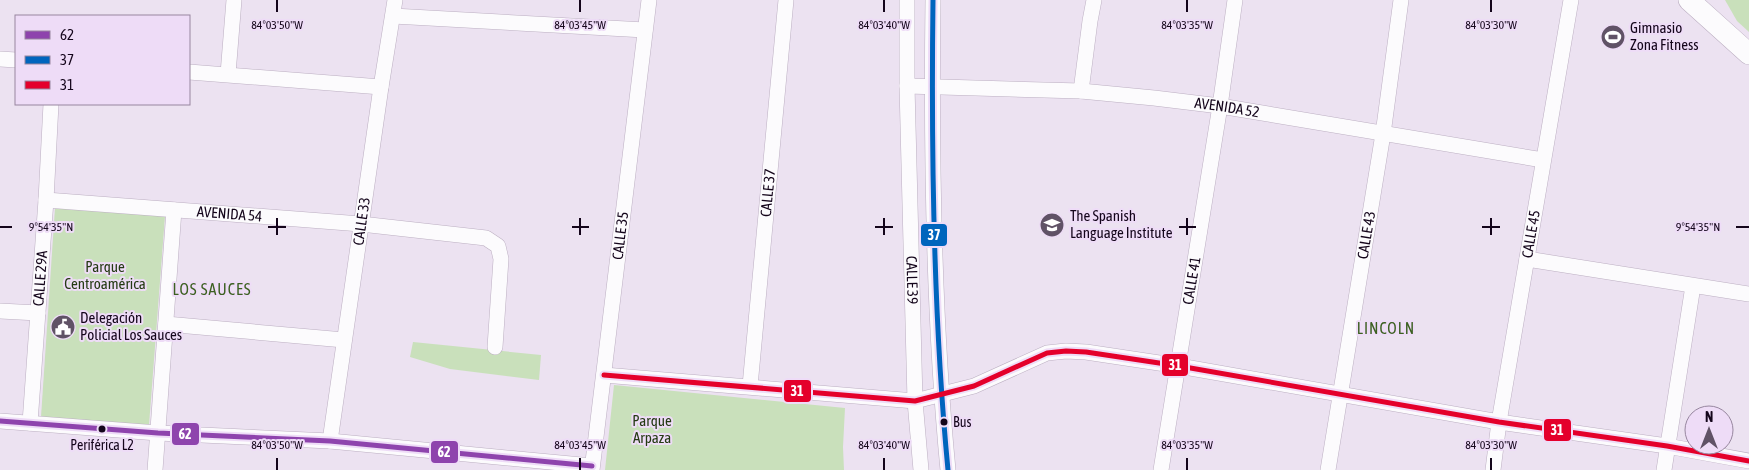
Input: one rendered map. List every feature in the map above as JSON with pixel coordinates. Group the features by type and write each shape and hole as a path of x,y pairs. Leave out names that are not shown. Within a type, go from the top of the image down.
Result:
{"main road":[{"path":"1689,0 1749,54"},
{"path":"1706,0 1731,39"}],"street":[{"path":"228,74 234,0"},
{"name":"CALLE 33","path":"330,441 395,0"},
{"name":"CALLE 35","path":"592,468 649,0"},
{"name":"CALLE 37","path":"750,386 786,0"},
{"name":"CALLE 39","path":"907,0 907,86 915,401 921,470"},
{"name":"CALLE 39","path":"933,0 934,246 948,470"},
{"path":"1082,92 1094,0"},
{"name":"CALLE 41","path":"1161,470 1220,106 1235,0"},
{"name":"CALLE 43","path":"1328,470 1383,134 1401,0"},
{"name":"CALLE 45","path":"1493,470 1499,422 1571,0"},
{"path":"393,16 645,30"},
{"path":"0,59 15,60"},
{"path":"190,72 381,87"},
{"name":"AVENIDA 52","path":"907,86 1121,94 1220,106 1543,160"},
{"name":"CALLE 29A","path":"30,423 51,105"},
{"name":"AVENIDA 54","path":"46,200 361,224 486,238 498,246 501,259 495,347"},
{"path":"155,470 174,210"},
{"path":"1527,259 1749,294"},
{"path":"1664,470 1694,286"},
{"path":"0,311 38,313"},
{"path":"166,324 344,340"},
{"path":"604,375 915,401 974,386 1047,353 1086,352 1341,393 1499,422 1668,446 1749,461"},
{"path":"0,421 158,433 330,441 592,468"}],"green space":[{"path":"1725,0 1749,0 1749,32 1737,21"},
{"name":"Parque Centroamérica","path":"55,208 165,216 149,425 41,417"},
{"path":"413,342 541,355 539,380 450,369 410,357"},
{"name":"Parque Arpaza","path":"614,385 845,408 844,470 605,470"}],"transit line":[{"name":"37","path":"933,0 934,235 939,353 948,470"},
{"name":"31","path":"604,375 915,401 974,386 1047,353 1066,351 1086,352 1179,366 1499,422 1667,446 1749,461"},
{"name":"62","path":"0,421 158,433 330,441 592,466"}],"place":[{"name":"Gimnasio Zona Fitness","path":"1613,37"},
{"name":"The Spanish Language Institute","path":"1052,225"},
{"name":"Delegación Policial Los Sauces","path":"63,327"},
{"name":"Bus","path":"944,422"},
{"name":"Periférica L2","path":"102,429"}],"district":[{"name":"LOS SAUCES","path":"212,289"},
{"name":"LINCOLN","path":"1386,328"}]}
